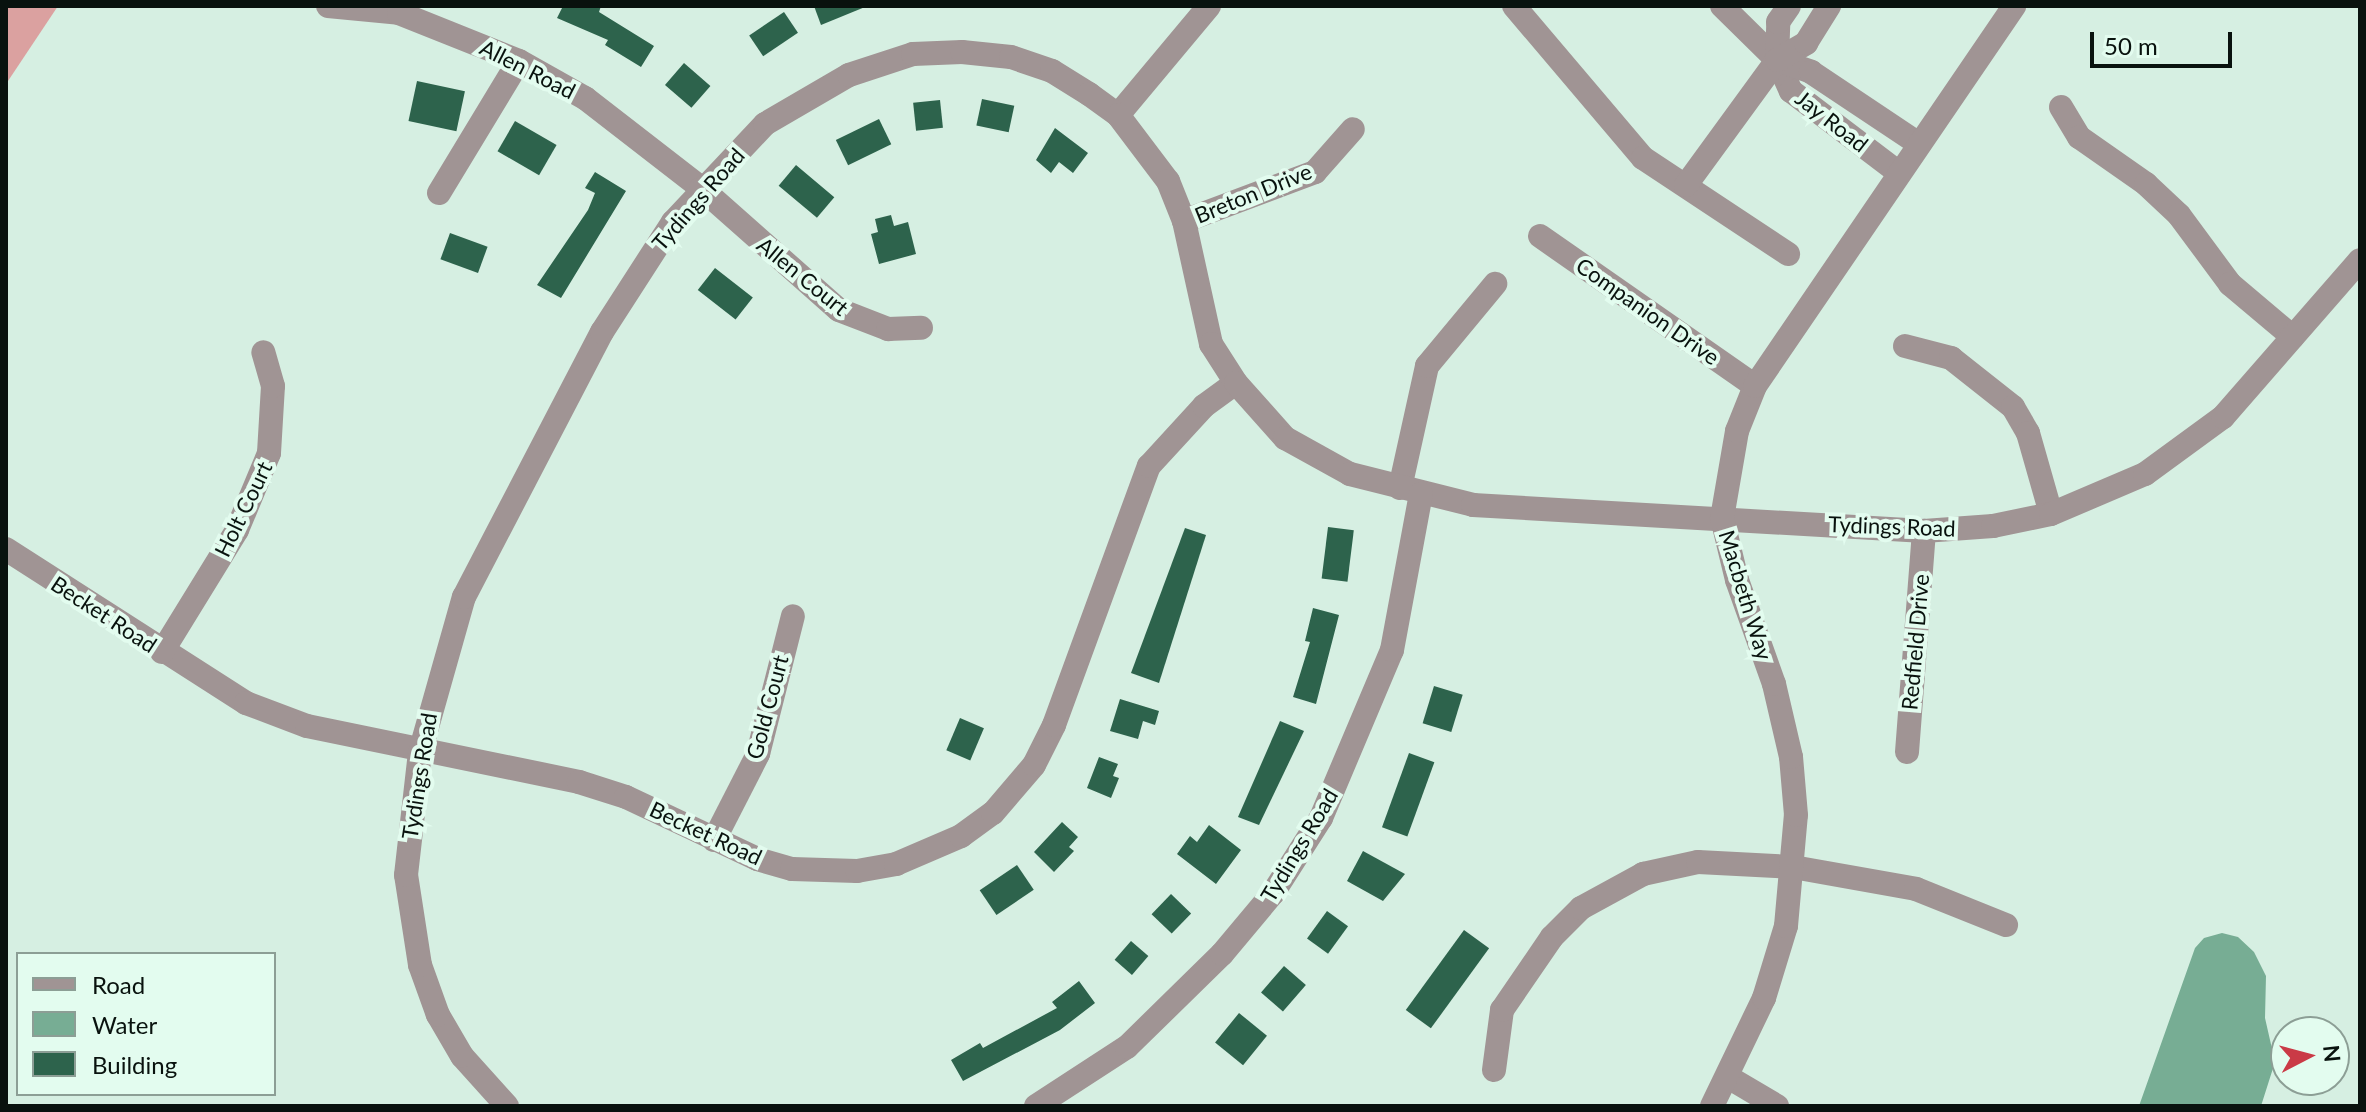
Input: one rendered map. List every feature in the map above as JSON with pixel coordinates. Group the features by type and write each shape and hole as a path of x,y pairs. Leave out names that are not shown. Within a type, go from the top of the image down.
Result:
{"street":[{"name":"Allen Road","path":"328,6 399,10 519,61 585,98 701,188"},
{"path":"1118,115 1209,6"},
{"path":"1514,6 1628,144 1788,254"},
{"name":"Jay Road","path":"1722,6 1777,60 1791,91 1899,173"},
{"path":"1777,60 1778,22 1789,6"},
{"path":"1686,185 1777,60 1806,43 1829,6"},
{"name":"Macbeth Way","path":"1712,1106 1764,998 1782,941 1793,867 1796,815 1791,757 1722,518 1737,431 1755,386 2014,6"},
{"name":"Tydings Road","path":"507,1106 462,1056 438,1015 420,965 406,875 420,752 437,678 476,571 602,332 646,260 701,188 765,124 813,92 880,62 913,54 1011,57 1052,71 1118,115 1168,181 1184,221 1211,344 1236,383 1285,438 1309,456 1410,491 1504,509 1722,518 1924,531 1993,526 2051,514 2145,474 2189,443 2263,377 2293,337 2360,260"},
{"name":"Jay Road","path":"1777,60 1811,72 1919,144"},
{"path":"439,193 519,61"},
{"path":"2061,107 2079,137 2168,204 2230,284 2293,337"},
{"name":"Breton Drive","path":"1184,221 1315,172 1353,129"},
{"name":"Allen Court","path":"701,188 839,310 888,329 921,328"},
{"name":"Companion Drive","path":"1540,236 1755,386"},
{"path":"1410,491 1427,366 1495,284"},
{"path":"1905,346 1951,358 2013,407 2028,433 2051,514"},
{"name":"Holt Court","path":"162,652 237,530 269,453 273,386 263,352"},
{"name":"Becket Road","path":"6,549 162,652 246,703 307,726 420,752 579,782 626,797 714,840 792,869 857,871 927,853 993,813 1034,765 1054,725 1149,466 1193,416 1236,383"},
{"name":"Tydings Road","path":"1036,1106 1127,1047 1222,954 1273,893 1313,830 1358,738 1392,650 1410,491"},
{"name":"Redfield Drive","path":"1907,752 1924,531"},
{"name":"Gold Court","path":"714,840 758,754 793,616"},
{"path":"1494,1070 1502,1010 1552,937 1581,908 1621,884 1671,867 1742,862 1793,867 1916,889 2006,925"},
{"path":"1728,1077 1777,1106"}],"shaded area":[{"path":"6,6 58,6 6,84"}],"water":[{"path":"2222,933 2238,937 2254,952 2266,976 2265,1018 2270,1040 2270,1078 2261,1106 2139,1106 2195,948 2204,938"}],"building":[{"path":"563,6 601,6 599,12 654,46 641,67 605,45 608,40 557,18"},
{"path":"814,6 865,6 865,7 821,25"},
{"path":"784,12 798,33 763,56 749,35"},
{"path":"684,63 710,86 691,108 665,85"},
{"path":"417,81 465,91 456,131 408,121"},
{"path":"982,99 1014,106 1009,132 976,125"},
{"path":"940,100 943,128 916,131 913,103"},
{"path":"879,119 891,144 848,165 836,140"},
{"path":"515,121 557,145 539,175 498,151"},
{"path":"1055,128 1088,153 1073,173 1059,162 1051,173 1036,160"},
{"path":"796,165 834,197 817,218 779,186"},
{"path":"595,172 626,191 561,298 537,285 588,210 595,193 585,188"},
{"path":"891,215 894,226 908,222 916,254 879,264 871,234 878,232 875,219"},
{"path":"450,233 488,247 478,273 440,259"},
{"path":"715,268 753,298 736,320 698,290"},
{"path":"1328,527 1354,530 1347,582 1322,579"},
{"path":"1185,528 1206,535 1159,683 1131,673"},
{"path":"1313,608 1339,615 1316,704 1293,697 1310,642 1305,641"},
{"path":"1434,686 1463,695 1451,732 1423,723"},
{"path":"1120,699 1159,711 1155,725 1143,721 1138,739 1110,731"},
{"path":"960,718 984,728 970,760 946,750"},
{"path":"1280,721 1304,731 1259,825 1238,817"},
{"path":"1409,753 1434,762 1407,836 1382,827"},
{"path":"1099,757 1118,764 1113,776 1119,778 1111,798 1087,788"},
{"path":"1062,822 1078,837 1069,847 1074,851 1054,872 1034,852"},
{"path":"1209,825 1241,850 1216,884 1177,854 1190,836 1197,842"},
{"path":"1363,851 1405,874 1383,901 1347,881"},
{"path":"1017,865 1034,890 996,915 980,890"},
{"path":"1171,894 1191,913 1172,934 1152,914"},
{"path":"1327,911 1348,926 1328,954 1307,939"},
{"path":"1464,930 1489,948 1431,1028 1406,1010"},
{"path":"1131,941 1148,956 1132,975 1115,960"},
{"path":"1284,966 1306,985 1283,1011 1261,992"},
{"path":"1079,981 1095,1003 1060,1030 963,1081 951,1060 980,1043 983,1048 1057,1008 1052,1002"},
{"path":"1239,1013 1267,1036 1243,1065 1215,1043"}]}
